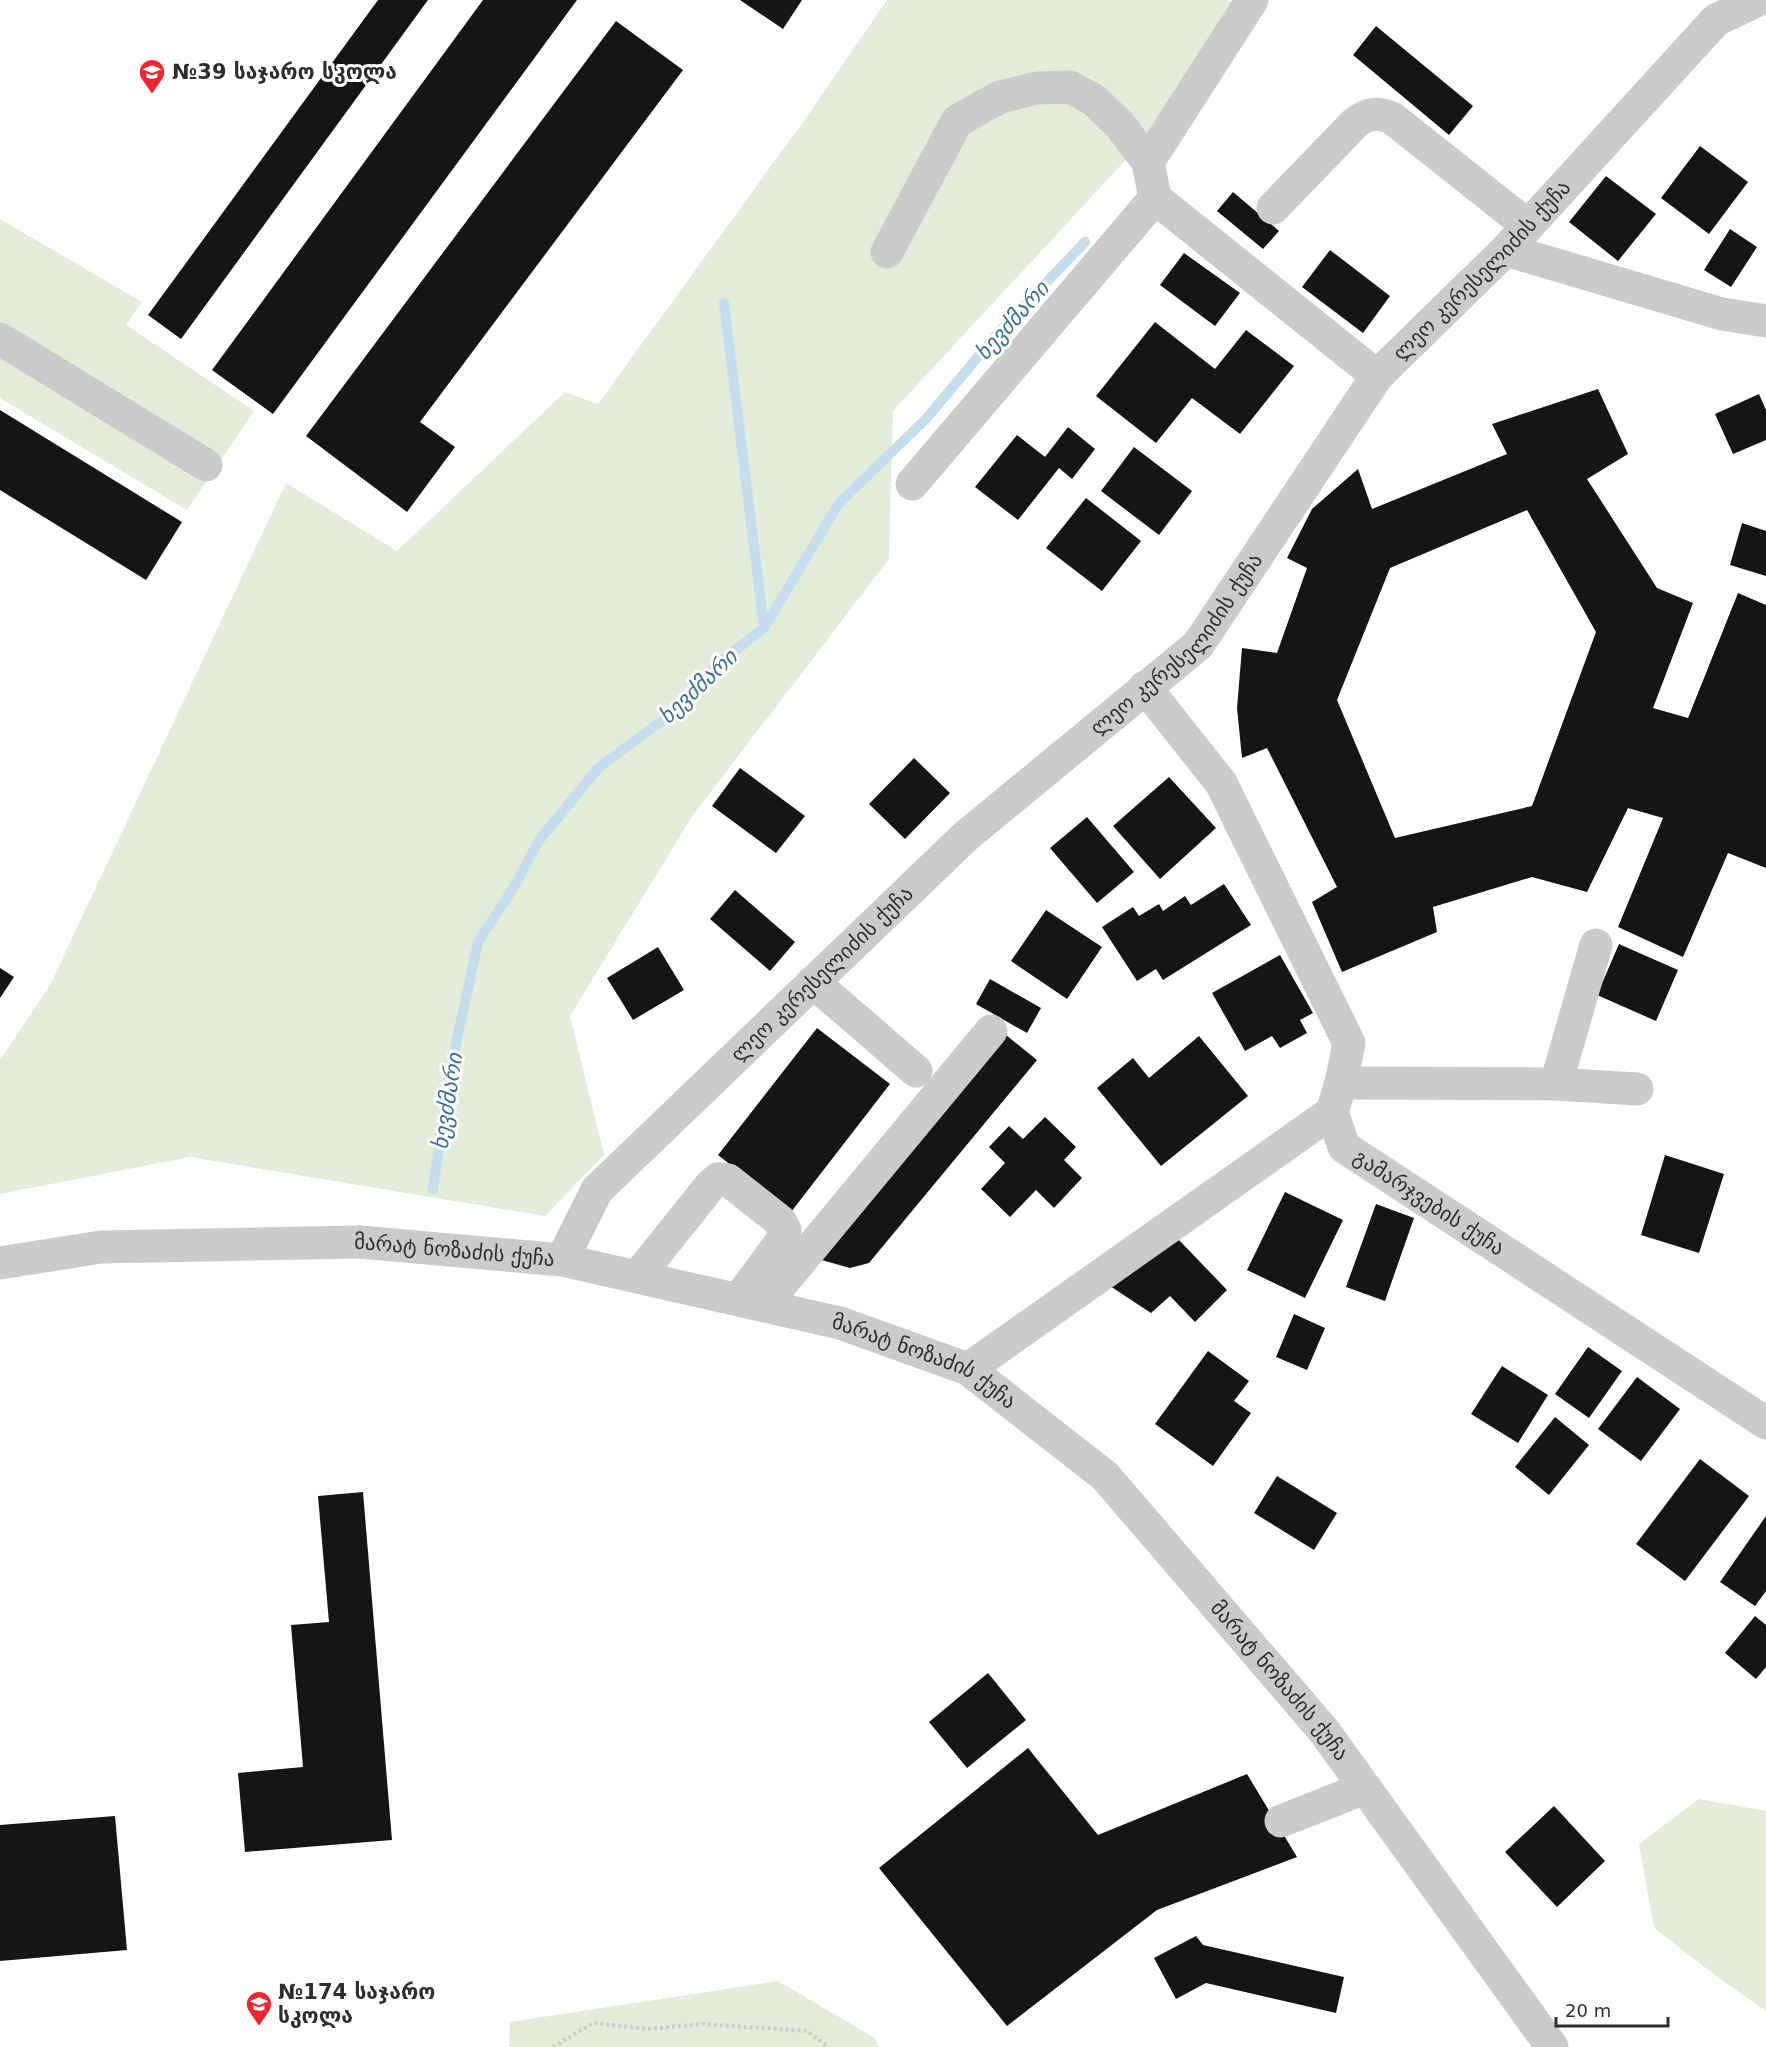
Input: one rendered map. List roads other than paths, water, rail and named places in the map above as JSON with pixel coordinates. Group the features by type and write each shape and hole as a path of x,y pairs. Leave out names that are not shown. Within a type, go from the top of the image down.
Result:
{"street":[{"path":"1148,162 1252,0"},
{"name":"ლეო კერესელიძის ქუჩა","path":"562,1260 597,1190 966,836 1197,645 1377,376 1506,250 1716,20 1758,0"},
{"path":"887,252 957,121 1000,97 1037,88 1070,87 1094,100 1120,124 1148,162 1155,198 1377,376"},
{"path":"1273,208 1355,123 1366,115 1379,113 1392,118 1527,225"},
{"path":"912,484 1155,198"},
{"path":"1506,250 1722,314 1766,321"},
{"path":"0,339 206,465"},
{"path":"1145,687 1221,783 1349,1043 1336,1097"},
{"path":"1556,1084 1596,945"},
{"path":"813,982 916,1071"},
{"path":"751,1302 991,1031"},
{"path":"968,1369 1336,1097 1556,1084 1637,1089"},
{"name":"გამარჯვების ქუჩა","path":"1336,1097 1344,1147 1766,1423"},
{"path":"638,1276 710,1186 718,1179 728,1180 780,1221 785,1230 751,1302"},
{"name":"მარატ ნოზაძის ქუჩა","path":"0,1263 101,1247 360,1242 562,1260 840,1323 968,1369 1105,1476 1324,1731 1552,2047"},
{"path":"1281,1821 1365,1788"}],"waterway":[{"name":"ხევძმარი","path":"433,1189 448,1081 478,942 514,887 538,842 599,767 674,712 714,667 764,628 839,503 926,419 997,334 1085,242"},
{"path":"724,303 764,628"}],"place":[{"name":"№39 საჯარო სკოლა","path":"152,95"},
{"name":"№174 საჯარო სკოლა","path":"259,2027"}]}
